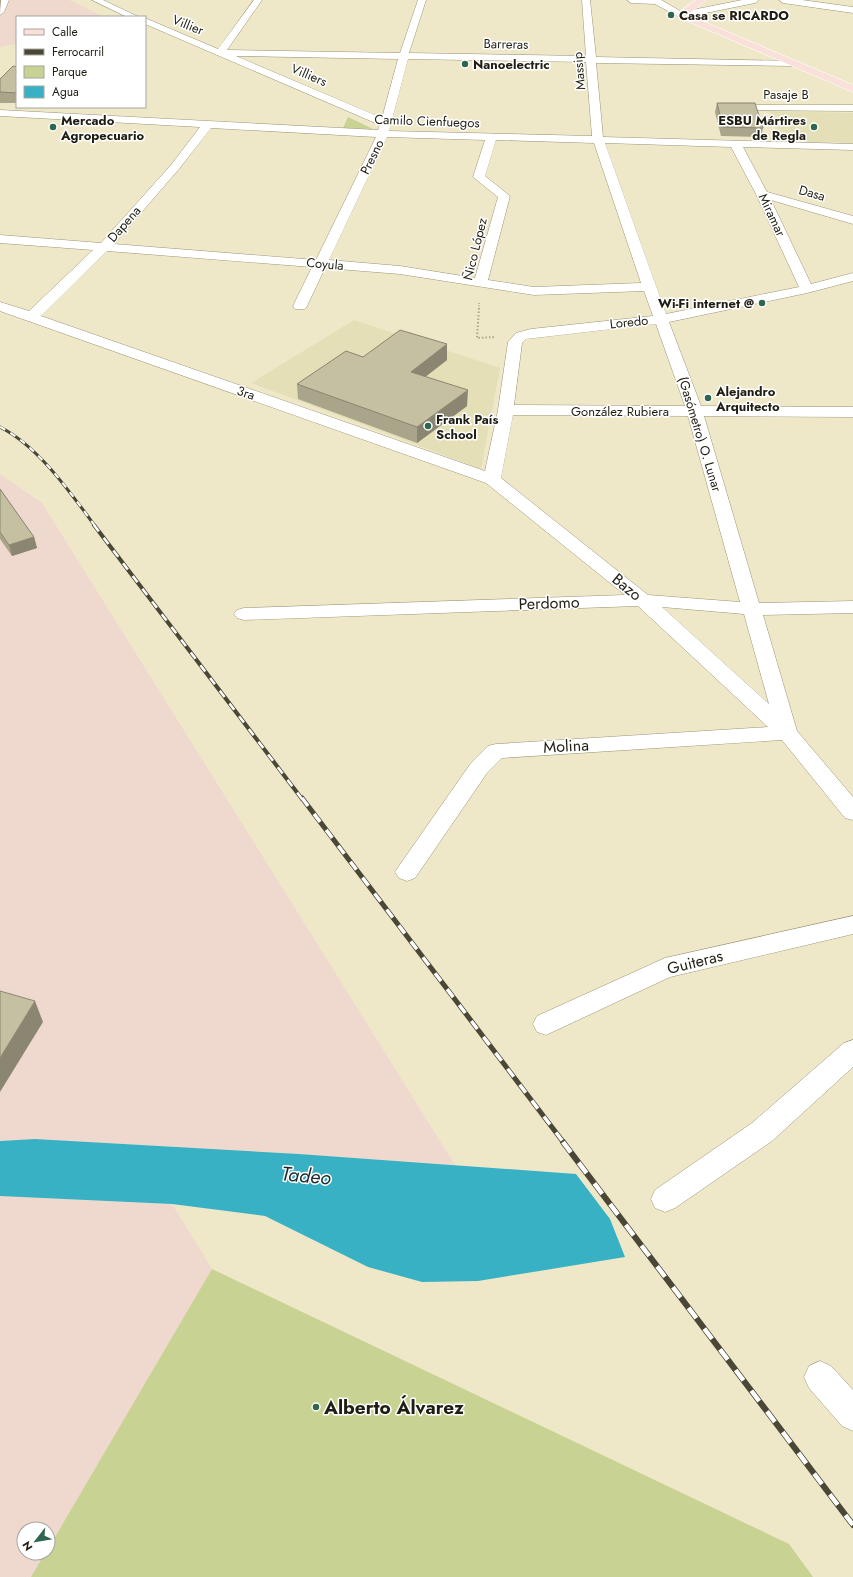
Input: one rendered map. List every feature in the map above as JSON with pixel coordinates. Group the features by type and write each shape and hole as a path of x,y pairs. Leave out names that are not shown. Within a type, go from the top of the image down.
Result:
{"main road":[{"path":"681,15 702,0"},
{"path":"681,15 853,89"}],"street":[{"path":"0,12 5,0"},
{"path":"96,0 132,16"},
{"path":"220,53 258,0"},
{"name":"Presno","path":"300,306 385,129 404,55 422,0"},
{"name":"Massip","path":"586,0 598,140"},
{"path":"631,0 656,0 681,15 755,0"},
{"path":"783,0 853,10"},
{"path":"809,3 814,7 853,15"},
{"name":"Villier","path":"146,22 220,53"},
{"name":"Barreras","path":"220,53 404,55 791,63"},
{"name":"Villiers","path":"220,53 385,129"},
{"name":"Pasaje B","path":"719,108 853,108"},
{"name":"Camilo Cienfuegos","path":"0,113 46,111 208,124 385,129 491,138 735,142 853,147"},
{"name":"Dapena","path":"31,317 104,247 175,167 208,124"},
{"name":"Ñico López","path":"481,282 504,196 479,177 491,138"},
{"name":"(Gasómetro) O. Lunar","path":"598,140 649,287 695,411 786,733"},
{"name":"Miramar","path":"735,142 762,194 807,289"},
{"name":"Dasa","path":"762,194 853,220"},
{"name":"Coyula","path":"0,238 400,270 534,290 649,287"},
{"name":"Loredo","path":"521,336 531,333 662,319 807,289 853,277"},
{"name":"3ra","path":"0,306 492,479"},
{"path":"492,479 506,410 515,342 521,336"},
{"name":"González Rubiera","path":"506,410 853,412"},
{"name":"Bazo","path":"492,479 643,600 786,733 845,792 853,812"},
{"name":"Perdomo","path":"244,614 643,600 751,609 853,607"},
{"name":"Molina","path":"407,872 479,768 496,750 786,733"},
{"name":"Guiteras","path":"546,1024 665,968 853,925"},
{"path":"665,1199 762,1132 853,1051"},
{"path":"820,1377 853,1415"}],"path":[{"name":"Ñico López","path":"481,282 477,338 521,336"}],"shaded area":[{"path":"0,0 69,0 102,16 16,16 16,44 0,47"},
{"name":"ESBU Mártires de Regla","path":"769,111 853,113 853,143 779,141"},
{"name":"Frank País School","path":"354,320 500,368 481,469 251,383"},
{"path":"0,474 42,503 455,1165 299,1154 35,1139 0,1141"},
{"path":"0,1196 172,1204 212,1269 56,1535 56,1521 16,1521 16,1561 40,1561 31,1577 0,1577"}],"green space":[{"path":"348,117 373,129 343,128"},
{"name":"Alberto Álvarez","path":"212,1269 789,1544 813,1577 31,1577 40,1561 56,1561 56,1535"}],"water":[{"name":"Tadeo","path":"35,1139 299,1154 576,1174 610,1219 625,1257 478,1281 422,1282 368,1267 265,1216 172,1204 0,1196 0,1141"}],"building":[{"path":"13,66 16,67 16,93 0,92 0,79"},
{"path":"717,103 755,103 763,128 723,127"},
{"path":"400,330 447,344 411,372 468,390 417,427 297,384 346,351 363,357"},
{"path":"0,489 34,537 9,545 0,532"},
{"path":"0,991 35,1001 0,1058"}],"railway":[{"path":"0,427 14,435 40,458 64,485 95,526"},
{"path":"94,525 302,799"},
{"path":"302,798 564,1143"},
{"path":"563,1142 853,1525"}],"place":[{"name":"Casa se RICARDO","path":"671,15"},
{"name":"Nanoelectric","path":"465,64"},
{"name":"Mercado Agropecuario","path":"53,127"},
{"name":"ESBU Mártires de Regla","path":"814,127"},
{"name":"Wi-Fi internet @","path":"762,303"},
{"name":"Alejandro Arquitecto","path":"708,398"},
{"name":"Frank País School","path":"428,426"},
{"name":"Alberto Álvarez","path":"316,1407"}]}
